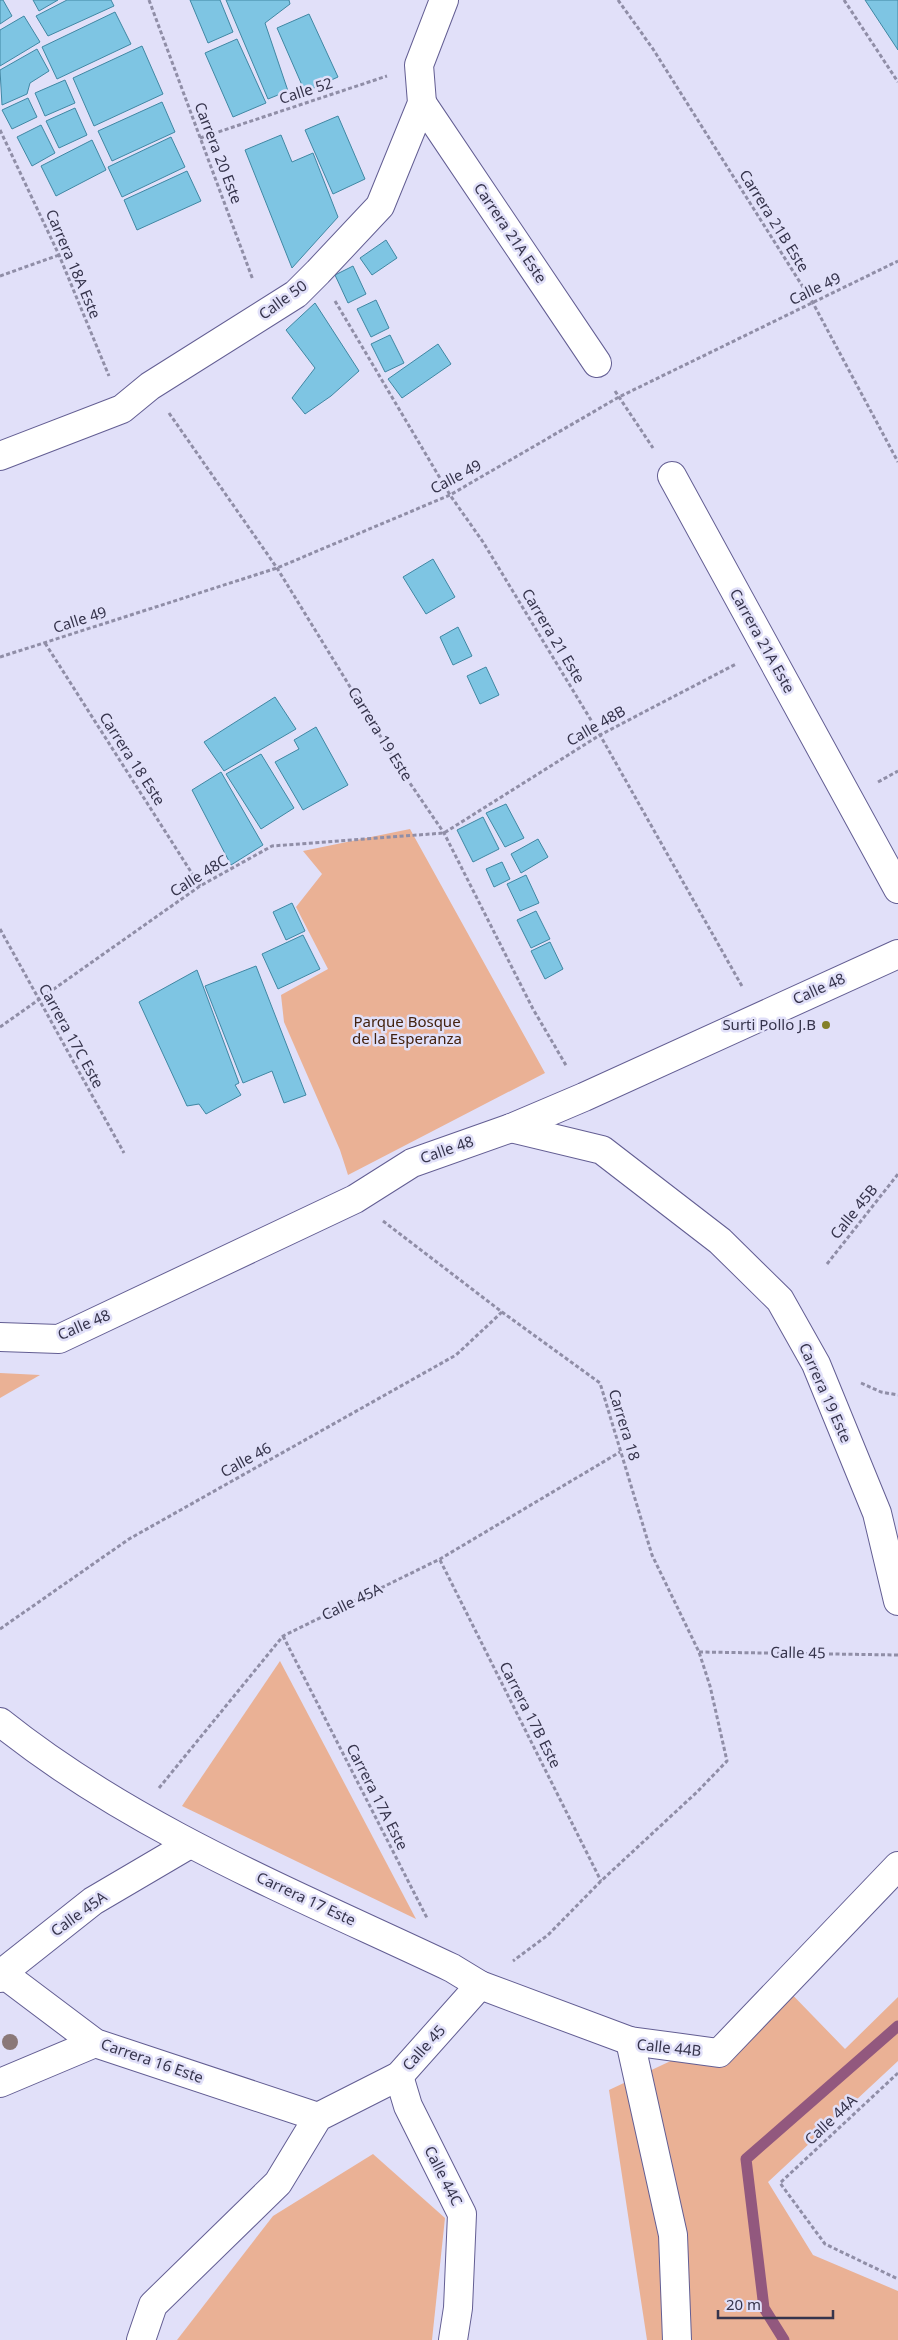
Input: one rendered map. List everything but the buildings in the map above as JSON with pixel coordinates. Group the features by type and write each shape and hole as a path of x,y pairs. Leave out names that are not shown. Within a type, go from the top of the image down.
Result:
{"street":[{"name":"Calle 50","path":"0,456 122,409 150,386 296,294 318,272 380,206 422,103 419,65 444,0"},
{"name":"Carrera 21A Este","path":"422,103 597,363"},
{"name":"Carrera 21A Este","path":"672,476 898,889"},
{"name":"Calle 48","path":"0,1337 59,1339 355,1199 412,1162 511,1128 584,1097 898,954"},
{"name":"Carrera 19 Este","path":"511,1128 602,1150 720,1241 780,1300 816,1364 877,1513 898,1601"},
{"name":"Carrera 17 Este","path":"0,1722 22,1740 137,1815 190,1844 452,1968 480,1985 630,2041"},
{"name":"Calle 45A","path":"1,1975 93,1901 190,1844"},
{"name":"Calle 44B","path":"677,2340 674,2235 630,2041 719,2053 898,1866"},
{"name":"Carrera 16 Este","path":"1,1975 95,2043 318,2117"},
{"name":"Calle 45","path":"318,2117 399,2076 480,1985"},
{"path":"0,2084 95,2043"},
{"name":"Calle 44C","path":"399,2076 408,2106 462,2214 458,2308 453,2340"},
{"path":"141,2340 153,2305 278,2184 318,2117"}],"path":[{"name":"Carrera 20 Este","path":"149,0 266,313"},
{"name":"Carrera 21B Este","path":"618,0 658,57 813,303 898,462"},
{"path":"844,0 898,82"},
{"name":"Calle 52","path":"200,138 419,65"},
{"name":"Carrera 18A Este","path":"0,130 59,255 122,409"},
{"path":"0,276 59,255"},
{"name":"Calle 49","path":"0,657 277,568 450,495 619,397 898,261"},
{"name":"Carrera 21 Este","path":"318,272 450,495 483,542 600,735 760,1016"},
{"name":"Carrera 19 Este","path":"150,386 277,568 403,772 444,833 533,1009 584,1097"},
{"path":"619,397 672,476"},
{"name":"Carrera 18 Este","path":"45,644 200,886"},
{"name":"Calle 48B","path":"444,833 600,735 765,648"},
{"name":"Calle 48C","path":"0,1027 200,886 272,846 444,833"},
{"name":"Carrera 17C Este","path":"0,929 37,1000 124,1152"},
{"name":"Calle 45B","path":"827,1264 898,1174"},
{"name":"Carrera 18","path":"355,1199 502,1312 600,1383 652,1555 699,1652 710,1686 727,1761 697,1792 601,1881"},
{"name":"Calle 46","path":"0,1629 129,1539 456,1355 502,1312"},
{"name":"Calle 45A","path":"137,1815 283,1636 440,1559 620,1452"},
{"name":"Carrera 17B Este","path":"440,1559 601,1881"},
{"name":"Carrera 17A Este","path":"283,1636 452,1968"},
{"name":"Calle 45","path":"699,1652 898,1654"},
{"path":"480,1985 548,1935 601,1881"},
{"name":"Calle 44A","path":"898,2073 780,2183 825,2244 898,2279"}],"green space":[{"name":"Parque Bosque de la Esperanza","path":"410,829 545,1073 348,1175 340,1150 284,1022 281,995 328,969 296,907 322,874 303,851"},
{"path":"0,1373 40,1375 0,1398"},
{"path":"280,1661 416,1919 182,1806"},
{"path":"781,1983 845,2049 898,1997 898,2061 768,2182 813,2255 898,2291 898,2340 647,2340 609,2090 728,2034"},
{"path":"373,2154 445,2218 432,2340 177,2340 273,2216"}],"waterway":[{"path":"784,2340 764,2308 746,2159 898,2026"}],"place":[{"name":"Surti Pollo J.B","path":"826,1025"}]}
